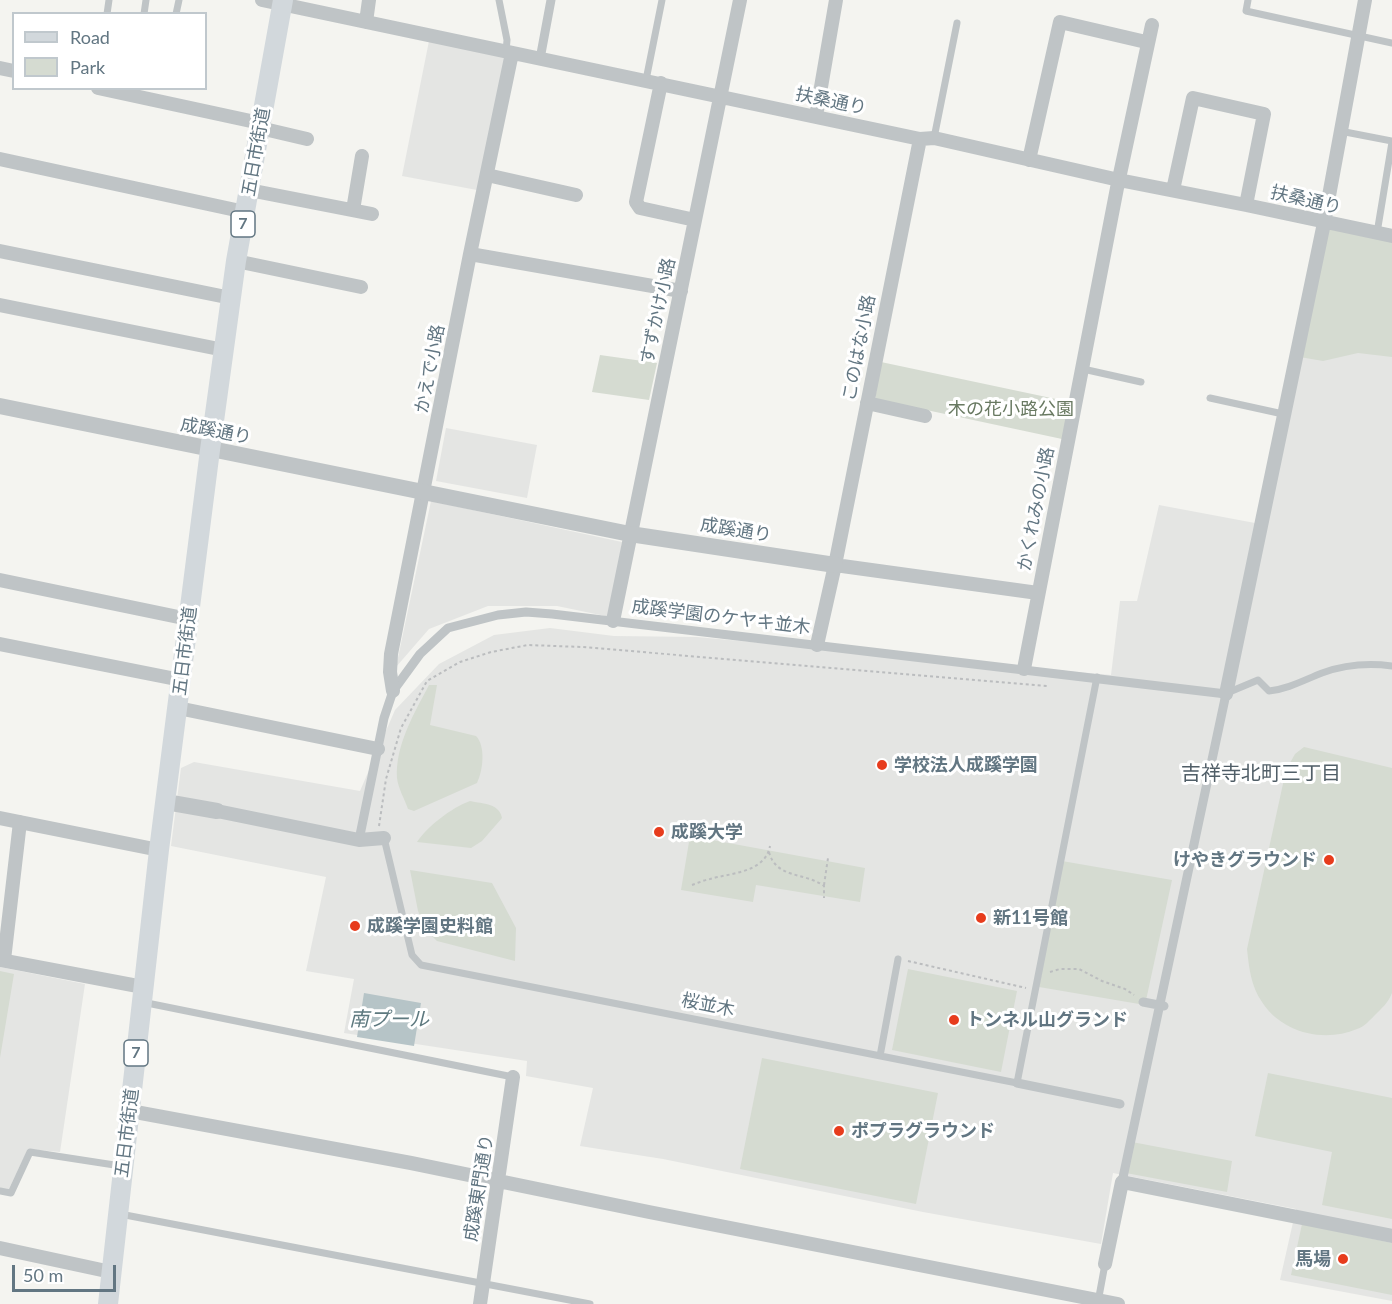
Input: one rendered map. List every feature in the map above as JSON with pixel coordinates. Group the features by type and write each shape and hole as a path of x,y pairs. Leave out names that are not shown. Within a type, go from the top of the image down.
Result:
{"main road":[{"name":"五日市街道","path":"108,1304 159,850 210,450 236,261 283,2"}],"street":[{"name":"扶桑通り","path":"262,0 283,2 509,53 721,95 1392,236"},
{"path":"366,22 369,0"},
{"path":"540,59 551,0"},
{"name":"すずかけ小路","path":"613,621 740,0"},
{"path":"816,116 836,0"},
{"path":"1105,1264 1324,223 1365,0"},
{"path":"1029,160 1060,22 1146,42"},
{"name":"かくれみの小路","path":"1024,669 1146,42 1152,25"},
{"name":"かえで小路","path":"393,692 390,672 392,654 509,53"},
{"path":"661,83 636,202 640,208 695,220"},
{"path":"107,90 307,138"},
{"path":"1173,190 1193,98 1264,114 1246,205"},
{"name":"このはな小路","path":"817,645 867,403 927,138"},
{"path":"353,210 362,156"},
{"path":"0,159 245,212"},
{"path":"487,175 576,195"},
{"path":"249,190 372,214"},
{"path":"0,251 231,298"},
{"path":"470,254 681,291"},
{"path":"236,261 361,286"},
{"path":"0,304 224,350"},
{"path":"867,403 924,416"},
{"name":"成蹊通り","path":"0,406 630,534 835,565"},
{"path":"835,565 1038,593"},
{"path":"0,580 188,619"},
{"name":"成蹊学園のケヤキ並木","path":"359,840 384,718 393,692 420,654 448,628 479,619 526,612 1097,677 1226,694"},
{"path":"0,644 181,680"},
{"path":"178,708 378,749"},
{"path":"166,802 359,840 384,838"},
{"path":"0,818 159,850"},
{"path":"20,822 2,960 143,995"},
{"path":"1143,1002 1164,1006"},
{"name":"成蹊東門通り","path":"480,1304 513,1077"},
{"name":"桜並木","path":"1017,1083 1120,1104"},
{"path":"130,1111 411,1162 1098,1302 1118,1304"},
{"path":"1122,1182 1392,1236"},
{"path":"0,1248 111,1272"}],"lane":[{"path":"499,0 509,53"},
{"path":"646,80 662,0"},
{"path":"1248,0 1246,11 1392,43"},
{"path":"927,138 957,23"},
{"path":"1340,131 1392,142 1377,233"},
{"path":"1083,369 1141,382"},
{"path":"1210,398 1283,414"},
{"path":"1226,694 1258,680 1269,692 1283,690 1325,672 1354,665 1392,666"},
{"path":"1017,1083 1097,677"},
{"name":"桜並木","path":"384,838 412,955 421,964 1017,1083"},
{"path":"880,1056 898,959"},
{"path":"143,995 513,1077"},
{"path":"0,1191 10,1193 30,1152 124,1166"},
{"path":"118,1214 590,1304"},
{"path":"1098,1302 1105,1264"}],"path":[{"path":"384,838 378,827 386,780 401,728 427,681 460,662 491,652 528,645 582,647 1047,686"},
{"path":"770,846 771,860 783,871 814,879 824,886"},
{"path":"692,885 746,872 769,852"},
{"path":"824,898 828,858"},
{"path":"898,959 1034,989"},
{"path":"1038,975 1060,969 1079,969 1102,981 1125,989 1143,1002"}],"shaded area":[{"path":"429,41 505,57 477,190 402,176"},
{"name":"学校法人成蹊学園","path":"1321,225 1392,239 1392,1301 1280,1280 1296,1209 1113,1173 1101,1244 923,1212 663,1159 580,1146 593,1088 526,1076 527,1061 344,1033 354,979 306,971 326,877 171,846 181,768 194,762 360,791 395,710 439,664 494,635 550,628 614,636 697,637 1111,675 1120,601 1137,601 1159,505 1255,523"},
{"path":"446,428 537,445 527,498 436,481"},
{"path":"431,501 622,542 610,617 557,606 488,606 429,629 396,667"},
{"path":"0,967 85,984 60,1152 28,1149 9,1189 0,1188"}],"green space":[{"path":"1325,226 1392,240 1392,357 1358,353 1323,361 1294,356"},
{"path":"600,355 657,363 649,400 592,392"},
{"name":"木の花小路公園","path":"881,362 1070,402 1062,439 875,399"},
{"path":"429,685 437,685 430,725 476,736 481,746 482,765 477,783 414,811 408,809 400,790 397,766 407,729"},
{"name":"けやきグラウンド","path":"1304,747 1392,768 1392,993 1385,1005 1362,1027 1331,1035 1318,1035 1292,1028 1270,1013 1255,990 1247,949 1286,770 1295,754"},
{"path":"470,801 498,809 502,818 482,841 471,848 417,842 440,818"},
{"path":"690,836 865,868 860,902 756,885 753,902 681,890"},
{"path":"1062,861 1172,880 1145,1005 1039,987"},
{"path":"410,870 492,883 516,928 515,961 437,941 427,931 418,911"},
{"name":"トンネル山グランド","path":"908,969 1017,991 1001,1072 892,1050"},
{"path":"0,971 14,974 0,1058"},
{"name":"ポプラグラウンド","path":"762,1058 938,1093 916,1204 740,1169"},
{"path":"1268,1073 1392,1098 1392,1219 1322,1205 1332,1152 1255,1136"},
{"path":"1132,1142 1232,1161 1227,1192 1126,1173"},
{"name":"馬場","path":"1302,1224 1392,1243 1392,1295 1291,1275"}],"water":[{"name":"南プール","path":"364,993 421,1003 414,1046 357,1037"}],"place":[{"name":"学校法人成蹊学園","path":"882,765"},
{"name":"成蹊大学","path":"659,832"},
{"name":"けやきグラウンド","path":"1329,860"},
{"name":"新11号館","path":"981,918"},
{"name":"成蹊学園史料館","path":"355,926"},
{"name":"トンネル山グランド","path":"954,1020"},
{"name":"ポプラグラウンド","path":"839,1131"},
{"name":"馬場","path":"1343,1259"}],"district":[{"name":"吉祥寺北町三丁目","path":"1261,774"}]}
